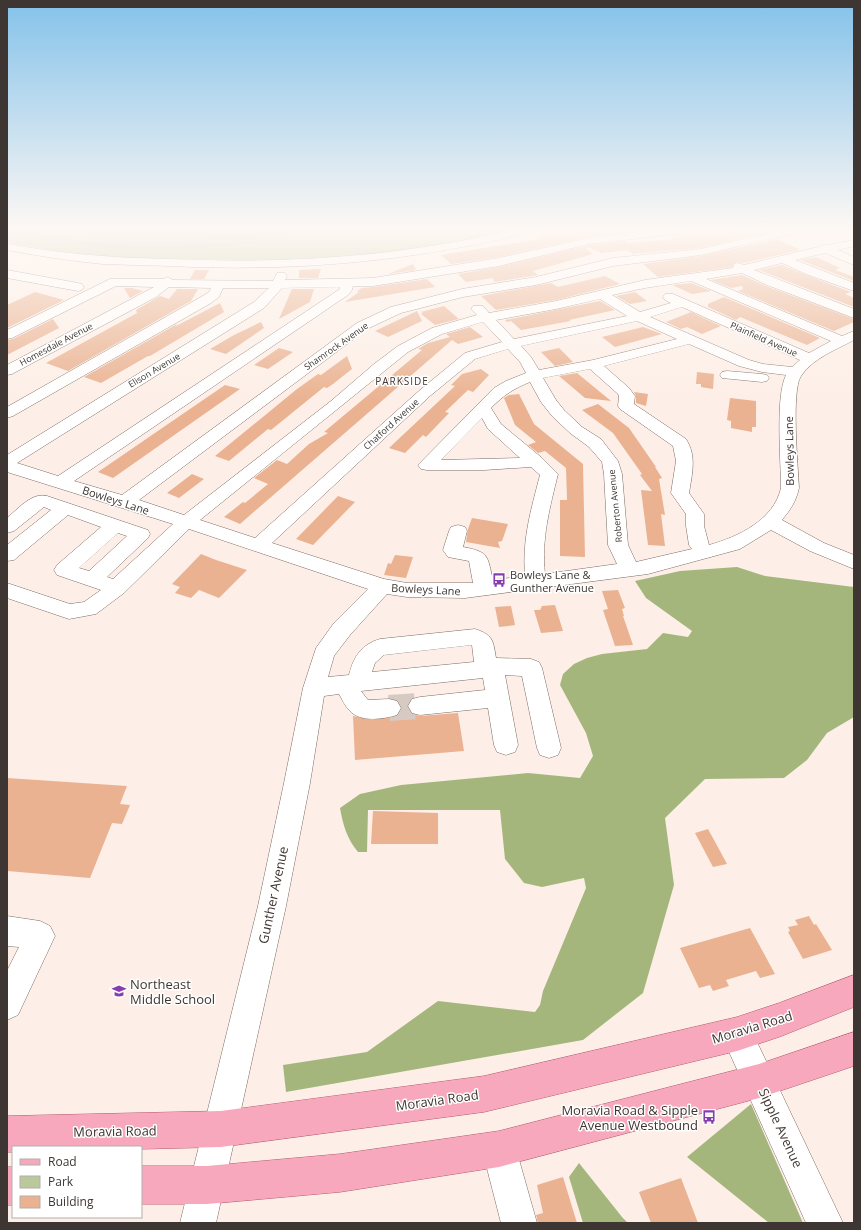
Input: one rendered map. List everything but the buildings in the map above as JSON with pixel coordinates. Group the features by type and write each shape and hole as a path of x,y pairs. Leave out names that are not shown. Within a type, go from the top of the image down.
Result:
{"main road":[{"name":"Moravia Road","path":"7,1134 221,1129 484,1094 737,1034 779,1020 854,991"},
{"path":"142,1185 206,1185 340,1173 499,1150 759,1081 854,1049"}],"street":[{"path":"7,334 103,287"},
{"name":"Homesdale Avenue","path":"7,371 145,298 162,287"},
{"path":"7,413 206,300 215,294 217,287"},
{"name":"Elison Avenue","path":"7,462 259,305 272,293 276,287"},
{"path":"60,482 344,292 346,287"},
{"name":"Roberton Avenue","path":"456,287 526,360 536,375 549,402 558,413 576,430 595,443 610,461 613,474 618,545 629,568"},
{"name":"Shamrock Avenue","path":"125,502 362,326 396,310 462,293 497,287"},
{"path":"7,590 69,612 89,609 117,588 186,522 403,349 443,329 486,318 556,305 630,287"},
{"name":"Plainfield Avenue","path":"652,287 683,303 810,359"},
{"path":"717,287 749,302 849,338"},
{"path":"787,287 854,314"},
{"path":"601,294 639,317 688,340 750,365 793,376"},
{"name":"Chatford Avenue","path":"258,546 396,418 461,362 476,353 511,344 613,324 683,303"},
{"path":"727,375 793,376 810,359 849,338"},
{"path":"536,462 484,465 427,465 482,408 499,392 511,384 536,375 593,364 688,340"},
{"path":"593,364 624,391 627,396 626,406 680,443 683,448 684,456 680,493 695,514 695,526 699,545 704,553"},
{"name":"Bowleys Lane","path":"7,466 125,502 382,586 407,590 436,592 485,589 648,566 704,553 746,538 770,522 784,506 788,498 790,488 788,420 793,376"},
{"path":"482,408 489,416 494,426 548,474 549,478 540,505 535,532 534,561 536,582"},
{"path":"7,527 41,500 141,534 92,579"},
{"path":"7,555 65,508"},
{"path":"770,522 817,547 854,562"},
{"path":"115,525 64,570 117,588"},
{"path":"458,531 453,550 455,552 475,556 478,559 485,589"},
{"name":"Gunther Avenue","path":"198,1223 272,906 297,783 314,688 324,654 342,630 382,586"},
{"path":"389,708 367,710 356,704 353,683 360,667 372,651 380,647 475,637 482,641 498,698 506,746"},
{"path":"314,688 481,670 489,666 531,668 548,748"},
{"path":"420,706 498,698"},
{"path":"7,930 40,936 7,1004"},
{"name":"Sipple Avenue","path":"737,1034 825,1223"},
{"path":"499,1150 519,1223"}],"green space":[{"path":"737,567 765,576 854,587 854,717 827,733 807,760 784,778 705,779 665,818 674,885 643,993 583,1040 286,1092 283,1065 367,1052 438,1001 535,1012 540,1005 543,991 586,888 584,878 542,887 524,883 505,859 500,810 368,810 367,852 358,852 346,832 340,808 360,794 401,785 528,773 580,778 593,756 586,733 560,685 563,674 574,664 587,658 602,654 647,649 663,633 688,637 692,631 646,598 635,581 680,571"},
{"path":"751,1104 803,1223 769,1223 687,1157"},
{"path":"579,1163 628,1223 583,1223 569,1177"}],"tunnel":[{"path":"389,708 420,706"}],"place":[{"name":"Bowleys Lane & Gunther Avenue","path":"499,580"},
{"name":"Northeast Middle School","path":"119,991"},
{"name":"Moravia Road & Sipple Avenue Westbound","path":"709,1117"}],"district":[{"name":"PARKSIDE","path":"402,381"}]}
